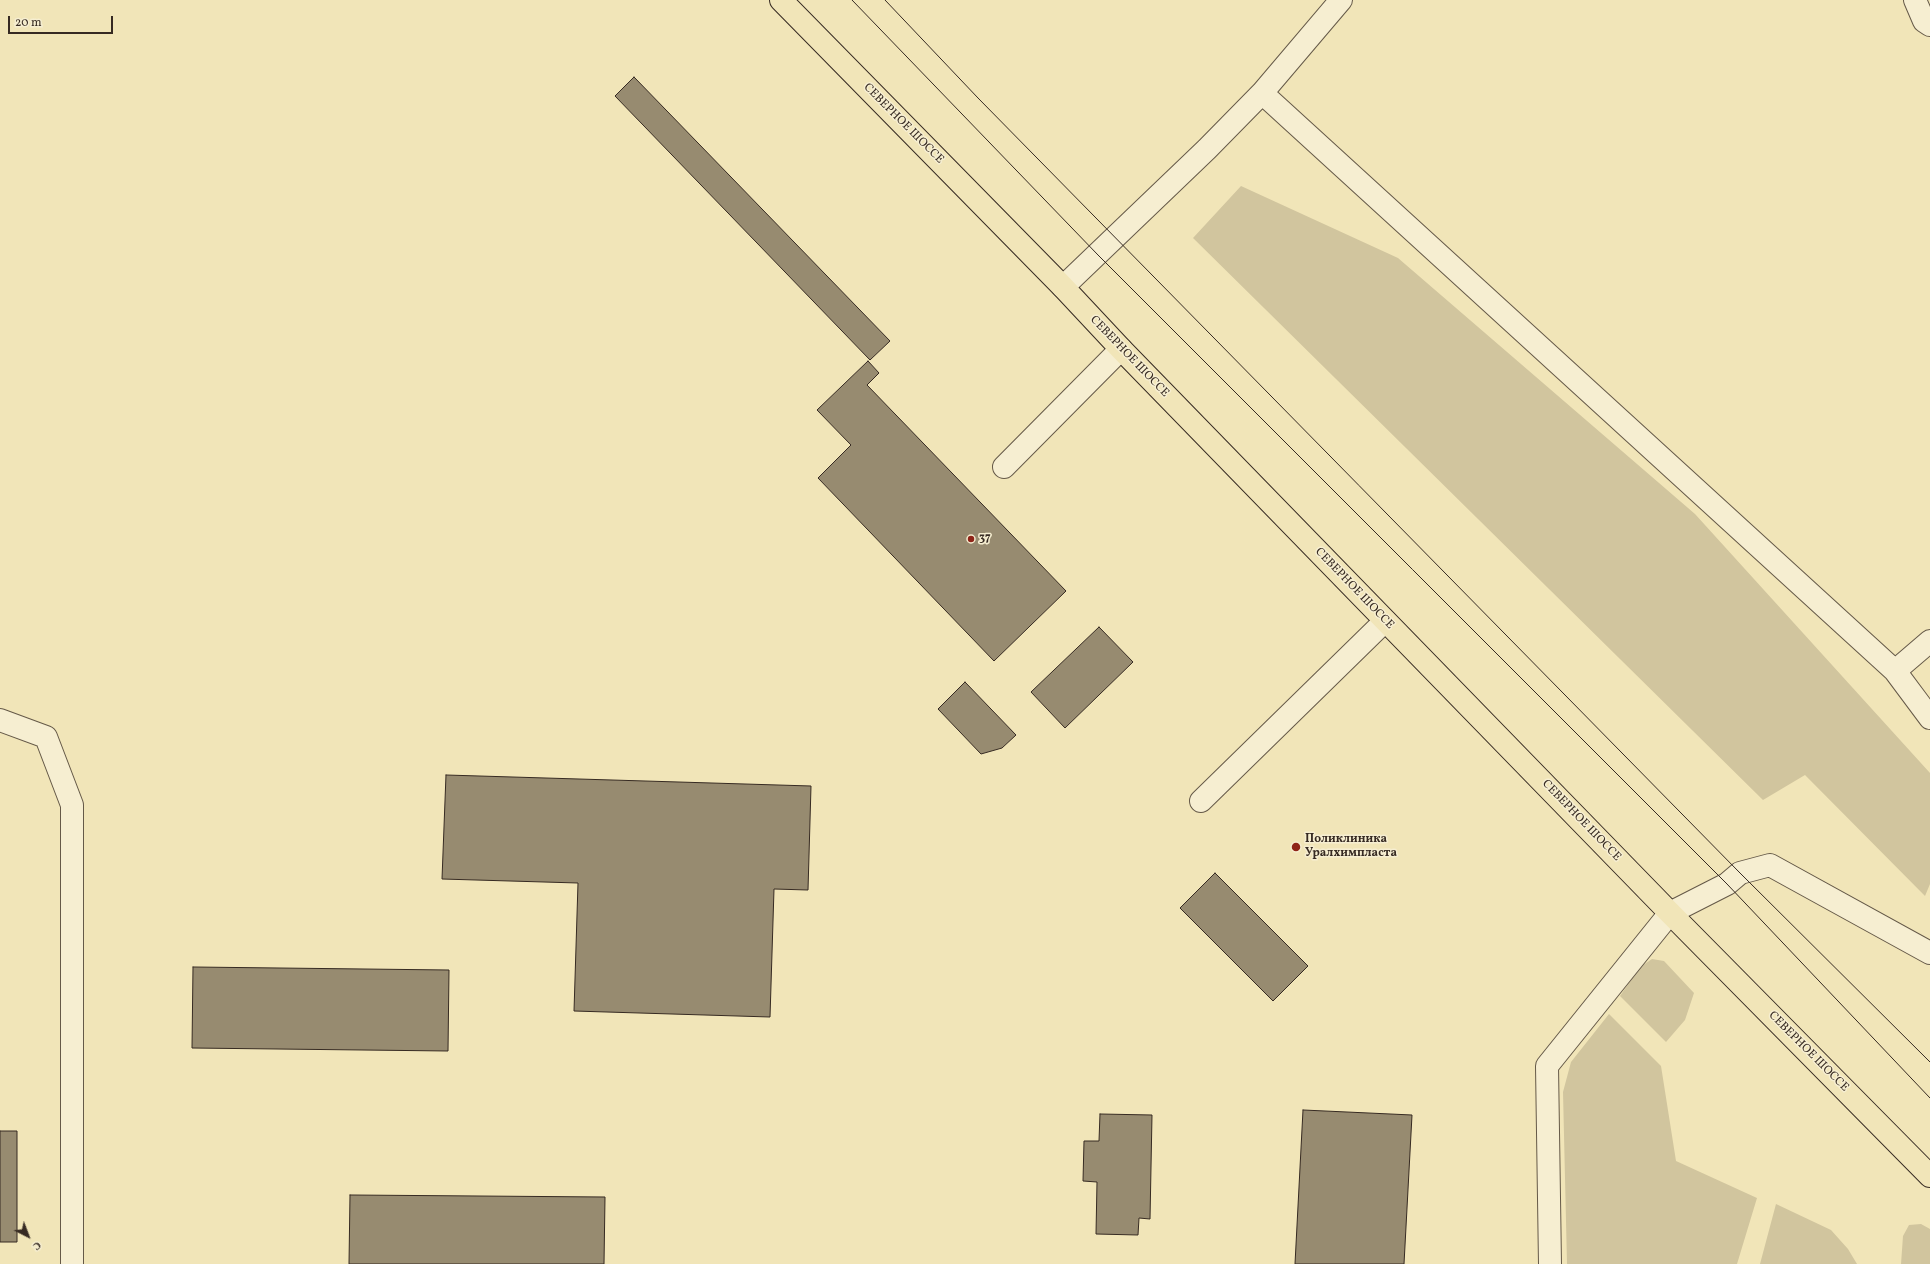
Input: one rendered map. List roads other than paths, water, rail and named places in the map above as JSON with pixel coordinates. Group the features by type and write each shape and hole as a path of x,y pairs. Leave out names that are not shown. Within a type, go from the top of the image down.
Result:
{"main road":[{"name":"СЕВЕРНОЕ ШОССЕ","path":"781,0 1063,287 1121,349 1670,913 1930,1176"}],"street":[{"path":"1063,287 1207,149 1262,92 1341,0"},
{"path":"1915,0 1924,21 1930,25"},
{"path":"1262,92 1894,671 1930,718"},
{"path":"1004,467 1121,349"},
{"path":"1201,801 1385,621"},
{"path":"1894,671 1930,640"},
{"path":"0,720 46,737 72,805 72,1264"},
{"path":"1550,1264 1547,1066 1670,913 1727,884 1740,873 1770,865 1930,953"}],"tram line":[{"path":"852,0 1098,255 1727,884 1930,1098"},
{"path":"885,0 978,98 1740,873 1930,1062"}],"place":[{"name":"37","path":"971,539"},
{"name":"Поликлиника Уралхимпласта","path":"1296,847"}]}
